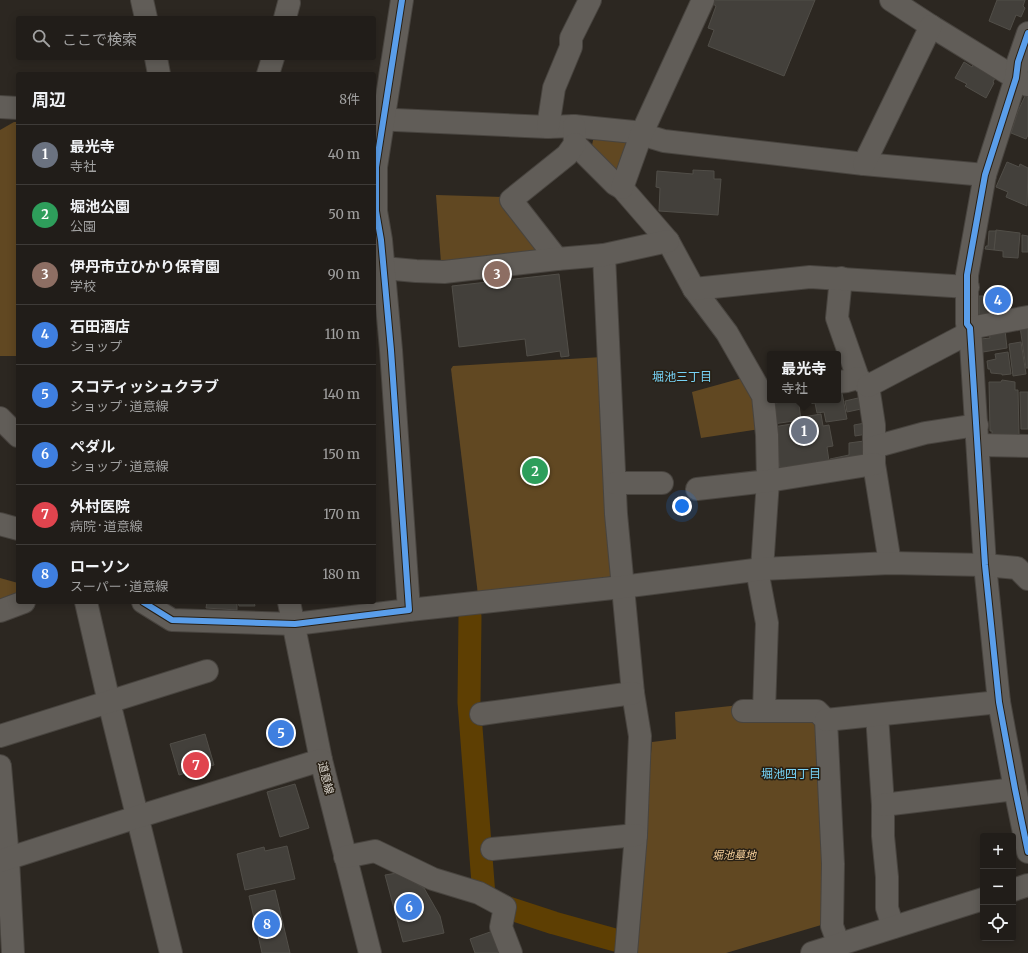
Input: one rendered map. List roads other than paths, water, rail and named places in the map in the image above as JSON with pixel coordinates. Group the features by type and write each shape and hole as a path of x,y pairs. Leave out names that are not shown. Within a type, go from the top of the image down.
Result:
{"street":[{"path":"142,0 146,16"},
{"path":"402,0 379,119 376,167 376,211 381,240 391,350 409,610"},
{"path":"548,127 554,88 570,47 571,38 590,0"},
{"path":"622,188 641,135 703,0"},
{"path":"900,3 931,26 1022,82"},
{"path":"864,164 931,26"},
{"path":"1028,33 1018,62 1022,82 986,175 967,275 967,324 970,328 985,565 999,702 1028,852"},
{"path":"156,60 159,72"},
{"path":"269,72 272,60"},
{"path":"0,106 16,108"},
{"path":"379,119 548,127 575,135 634,132 664,141 864,164 986,175"},
{"path":"575,135 614,184 622,188 668,241 694,289 727,333 766,395 768,481 760,569 767,624 753,711 817,711 826,720 833,864 832,926 845,947"},
{"path":"557,258 511,200 567,155 575,135"},
{"path":"383,268 444,272 557,258 604,255 668,241"},
{"path":"604,255 616,514 632,693 640,736 636,835 626,953"},
{"path":"694,289 810,277 968,287"},
{"path":"840,278 837,318 855,382 874,425 874,455 890,563"},
{"path":"855,382 963,336 970,328 1028,317"},
{"path":"0,418 16,434"},
{"path":"696,489 768,481 874,455 925,433 977,435 1028,446"},
{"path":"615,483 662,483"},
{"path":"0,524 16,528"},
{"path":"146,604 172,620 295,624 622,587 760,569 890,563 985,565 1017,568 1028,578"},
{"path":"0,610 18,604"},
{"path":"86,604 171,953"},
{"name":"道意線","path":"290,604 295,624 321,760 370,953"},
{"path":"0,736 206,671"},
{"path":"481,714 632,693"},
{"path":"826,720 999,702"},
{"path":"877,715 883,836 888,877 887,908 893,927"},
{"path":"4,860 321,760"},
{"path":"0,766 4,860 13,953"},
{"path":"882,805 1015,789"},
{"path":"492,849 636,835"},
{"path":"345,857 375,851 433,879 479,893 505,907 501,927 511,953"},
{"path":"1016,889 1028,885"},
{"path":"812,953 845,947 893,927 980,900"}],"waterway":[{"path":"470,617 469,702 484,896"},
{"path":"505,907 554,923 626,943"}],"place":[{"name":"伊丹市立ひかり保育園","path":"497,274"},
{"name":"石田酒店","path":"998,300"},
{"name":"最光寺","path":"804,431"},
{"name":"堀池公園","path":"535,471"},
{"name":"スコティッシュクラブ","path":"281,733"},
{"name":"外村医院","path":"196,765"},
{"name":"ペダル","path":"409,907"},
{"name":"ローソン","path":"267,924"}],"district":[{"name":"堀池三丁目","path":"682,377"},
{"name":"堀池四丁目","path":"791,774"}],"park label":[{"name":"堀池墓地","path":"734,855"}]}
